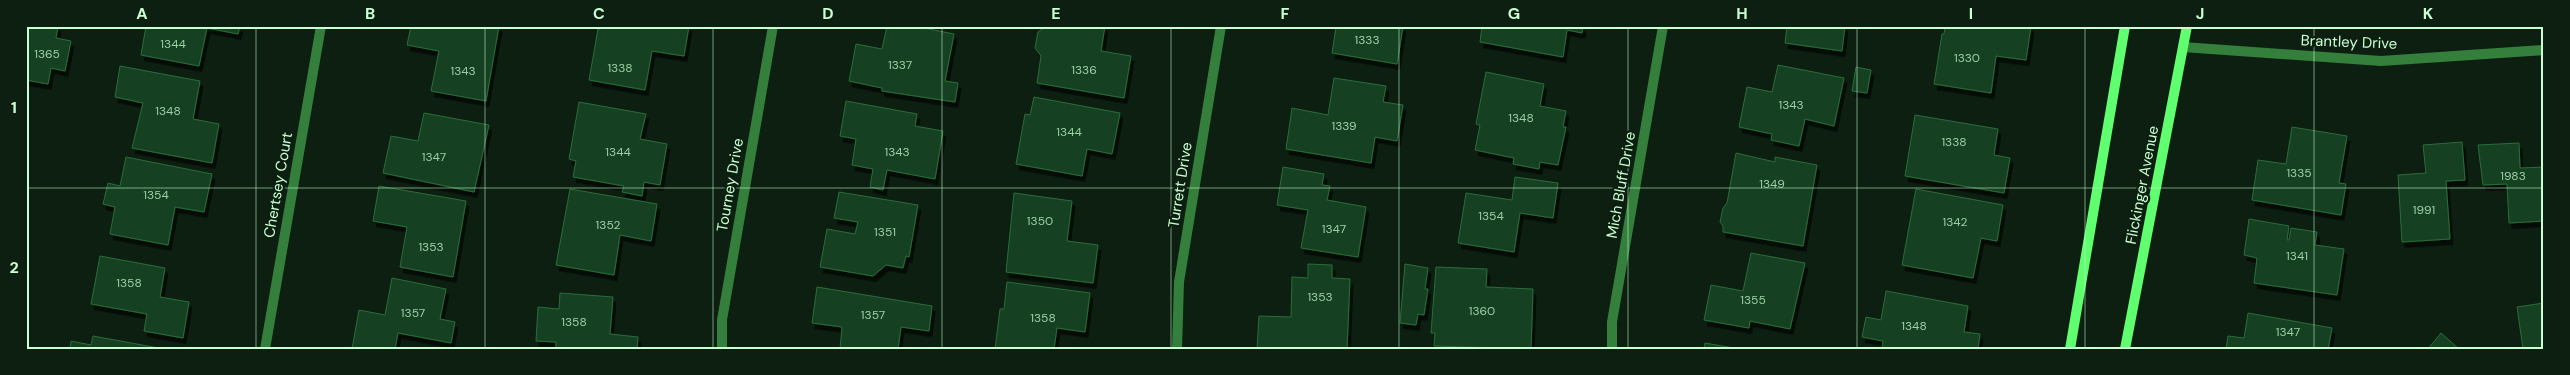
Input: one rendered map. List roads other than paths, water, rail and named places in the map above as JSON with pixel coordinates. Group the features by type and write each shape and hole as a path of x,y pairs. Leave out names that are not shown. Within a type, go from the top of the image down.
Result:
{"main road":[{"path":"2070,349 2125,26"},
{"name":"Flickinger Avenue","path":"2125,349 2187,26"}],"street":[{"name":"Chertsey Court","path":"265,349 320,26"},
{"name":"Tourney Drive","path":"722,349 722,320 772,26"},
{"name":"Turrett Drive","path":"1177,349 1179,282 1221,26"},
{"name":"Mich Bluff Drive","path":"1612,349 1612,322 1662,26"},
{"name":"Brantley Drive","path":"2183,47 2381,61 2544,50"}]}
